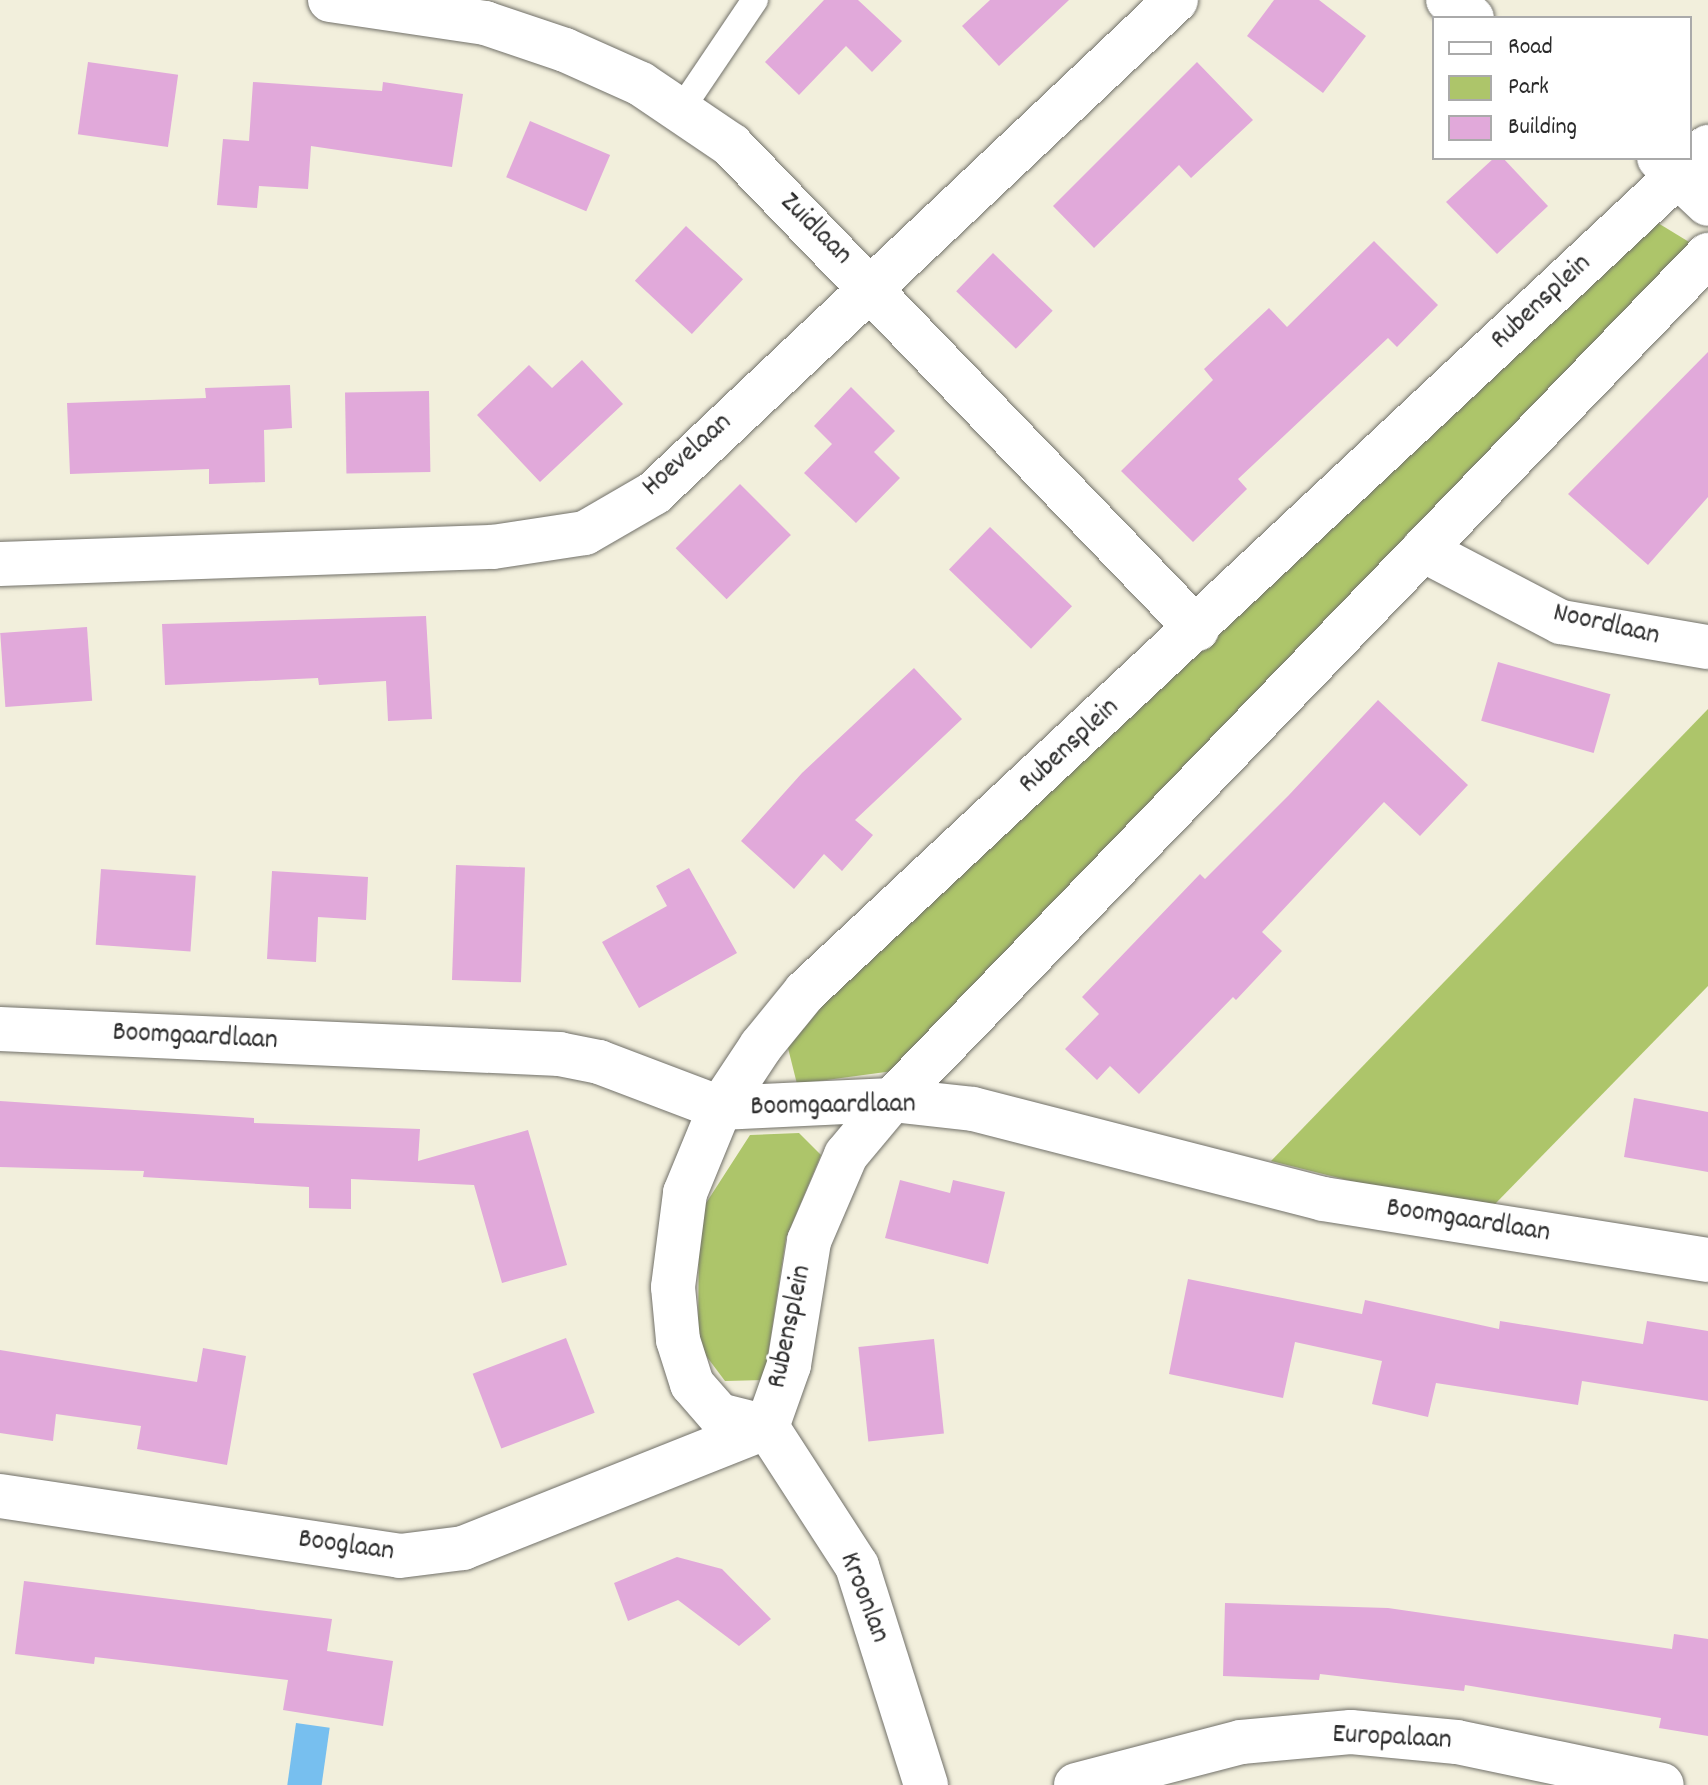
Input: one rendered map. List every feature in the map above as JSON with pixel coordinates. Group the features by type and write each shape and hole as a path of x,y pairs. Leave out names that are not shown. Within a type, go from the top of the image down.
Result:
{"street":[{"name":"Hoevelaan","path":"0,564 493,547 585,533 654,493 1176,0"},
{"path":"1448,0 1469,16"},
{"name":"Zuidlaan","path":"355,1 485,23 565,50 641,84 731,145 871,285 1197,629"},
{"name":"Rubensplein","path":"1689,171 805,992 761,1046 720,1108 685,1193 676,1244 678,1340 692,1384 719,1415 767,1427 789,1365 809,1241 824,1198 846,1155 892,1100 1708,255"},
{"name":"Noordlaan","path":"1423,550 1561,622 1708,647"},
{"name":"Boomgaardlaan","path":"0,1029 559,1054 599,1062 720,1108 892,1100 973,1109 1323,1199 1708,1260"},
{"name":"Booglaan","path":"0,1496 400,1556 463,1548 767,1427"},
{"name":"Kroonlan","path":"767,1427 857,1566 926,1785"},
{"name":"Europalaan","path":"1076,1785 1241,1742 1351,1732 1457,1742 1662,1785"}],"lane":[{"path":"680,111 755,0"}],"green space":[{"path":"1653,220 1694,245 893,1071 797,1084 786,1040"},
{"path":"1708,709 1708,986 1495,1204 1379,1188 1271,1161"},
{"path":"799,1133 821,1155 786,1238 764,1380 725,1381 698,1345 699,1214 750,1135"}],"water":[{"path":"296,1723 330,1728 322,1785 287,1785"}],"building":[{"path":"824,0 858,0 902,41 872,72 846,46 799,95 765,62"},
{"path":"990,0 1069,0 999,66 962,26"},
{"path":"1274,0 1319,0 1366,36 1323,93 1247,36"},
{"path":"88,62 178,75 168,147 78,134"},
{"path":"1197,62 1253,120 1191,178 1179,165 1094,248 1053,206"},
{"path":"253,82 382,91 383,82 463,94 452,167 311,146 308,189 259,186 257,208 217,205 223,139 249,141"},
{"path":"530,121 610,155 586,211 506,177"},
{"path":"1492,160 1505,160 1548,206 1497,254 1446,202"},
{"path":"686,226 743,279 692,334 635,281"},
{"path":"1374,241 1438,305 1397,347 1388,338 1238,479 1247,489 1193,542 1121,471 1213,380 1204,369 1269,308 1287,327"},
{"path":"993,253 1053,311 1016,349 956,291"},
{"path":"1708,352 1708,497 1648,565 1568,494"},
{"path":"582,360 623,404 540,482 477,415 529,365 552,388"},
{"path":"290,385 292,428 264,430 265,482 209,484 209,469 70,474 67,403 206,398 205,388"},
{"path":"851,387 895,431 874,452 900,478 856,523 804,473 832,444 814,426"},
{"path":"429,391 430,472 346,473 345,392"},
{"path":"740,484 791,535 727,599 676,548"},
{"path":"990,527 1072,606 1031,649 949,569"},
{"path":"426,616 432,719 388,721 386,681 319,685 318,678 165,685 162,624"},
{"path":"87,627 92,701 5,707 0,633"},
{"path":"1498,662 1610,694 1594,753 1481,721"},
{"path":"914,668 962,719 855,820 873,835 842,871 824,854 794,889 741,841 802,773"},
{"path":"1378,700 1468,785 1420,836 1384,802 1262,932 1282,951 1139,1094 1110,1066 1097,1080 1065,1049 1099,1014 1082,997 1200,874 1205,879 1289,795"},
{"path":"456,865 525,867 521,982 452,980"},
{"path":"689,868 737,953 639,1008 602,942 667,906 656,886"},
{"path":"101,869 196,876 190,951 96,945"},
{"path":"272,871 368,877 366,920 318,917 316,962 267,959"},
{"path":"1634,1098 1708,1112 1708,1172 1624,1157"},
{"path":"0,1101 254,1118 254,1123 420,1129 418,1161 528,1130 567,1265 502,1283 474,1185 351,1179 351,1209 309,1208 309,1187 143,1177 144,1171 0,1167"},
{"path":"900,1180 950,1193 953,1180 1005,1192 988,1264 885,1238"},
{"path":"1188,1279 1362,1314 1365,1300 1499,1329 1500,1321 1643,1344 1647,1321 1708,1331 1708,1401 1582,1381 1578,1405 1436,1383 1428,1417 1372,1404 1382,1361 1295,1342 1283,1398 1169,1374"},
{"path":"566,1338 595,1413 501,1449 473,1374"},
{"path":"934,1339 944,1433 868,1441 858,1347"},
{"path":"203,1348 246,1356 227,1465 137,1449 141,1426 56,1414 53,1441 0,1433 0,1350 197,1382"},
{"path":"677,1557 722,1569 771,1619 739,1646 678,1600 628,1621 614,1583"},
{"path":"24,1581 332,1619 327,1651 393,1661 383,1726 283,1710 288,1680 95,1657 94,1664 15,1654"},
{"path":"1225,1603 1388,1608 1672,1649 1674,1634 1708,1639 1708,1736 1659,1728 1661,1718 1465,1685 1464,1691 1320,1674 1319,1680 1223,1676"}]}
